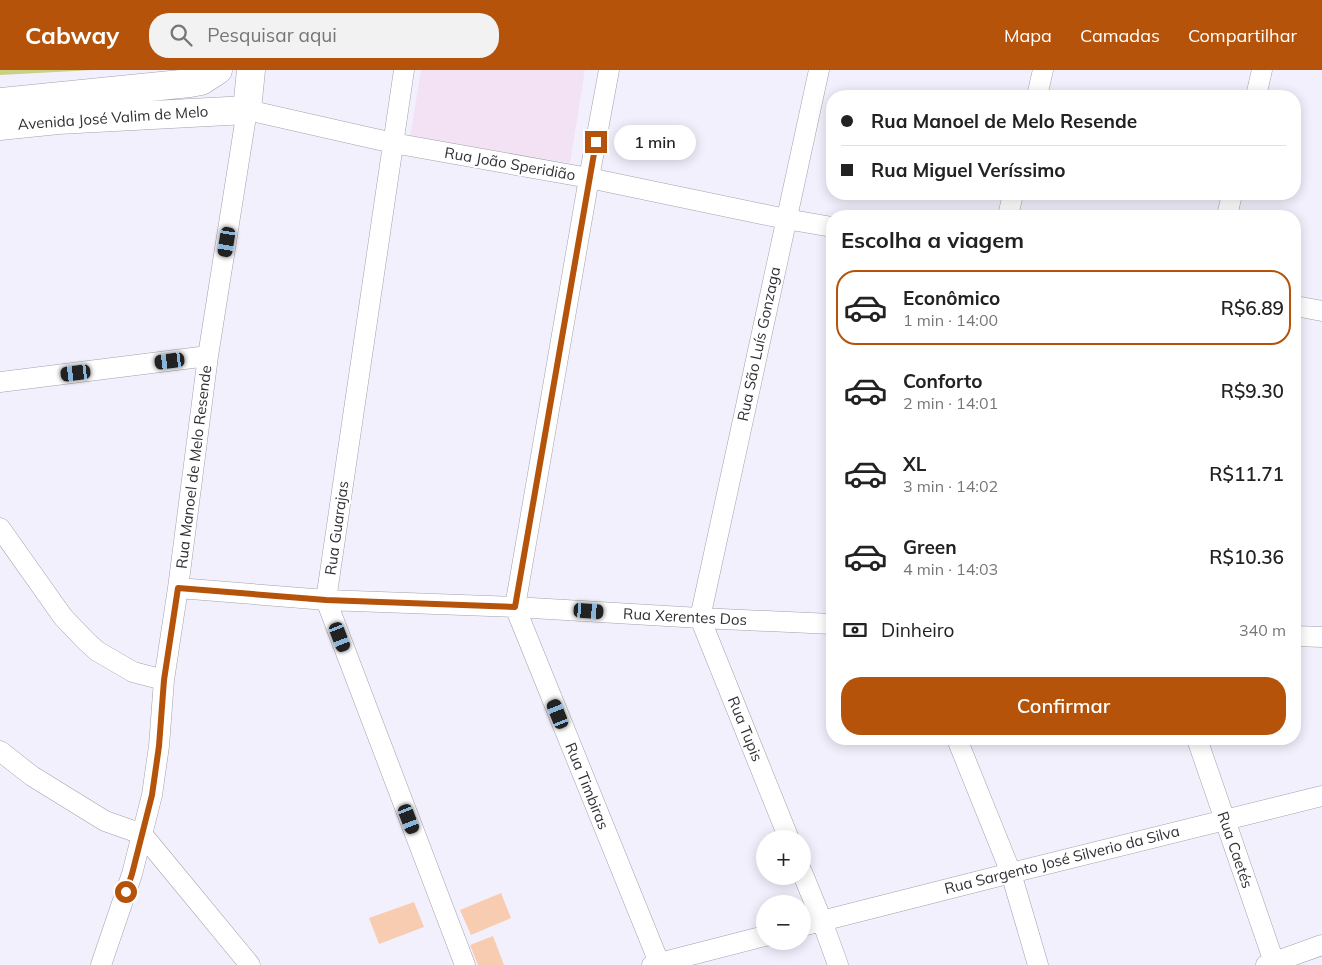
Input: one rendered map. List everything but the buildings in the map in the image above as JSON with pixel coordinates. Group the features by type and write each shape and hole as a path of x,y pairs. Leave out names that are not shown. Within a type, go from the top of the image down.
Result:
{"street":[{"name":"Avenida José Valim de Melo","path":"0,102 190,83 201,81 218,70"},
{"name":"Rua Manoel de Melo Resende","path":"101,965 132,874 152,795 159,746 164,680 208,356 242,142 237,110 227,70"},
{"path":"237,110 250,70"},
{"name":"Rua Guarajas","path":"404,70 326,600 465,965"},
{"path":"515,607 609,70"},
{"name":"Rua São Luís Gonzaga","path":"700,618 819,70"},
{"path":"1039,90 1044,70"},
{"path":"1257,90 1262,70"},
{"name":"Avenida José Valim de Melo","path":"0,126 58,120 237,110"},
{"name":"Rua João Speridião","path":"237,110 393,143 589,178 826,226"},
{"path":"1301,307 1322,311"},
{"path":"0,382 208,356"},
{"path":"0,528 63,617 96,651 133,672 164,680"},
{"name":"Rua Xerentes Dos","path":"178,588 326,600 515,607 826,624"},
{"name":"Rua Timbiras","path":"515,607 657,964"},
{"name":"Rua Tupis","path":"700,618 785,830"},
{"path":"1301,636 1322,637"},
{"path":"959,745 1011,873 1038,965"},
{"name":"Rua Caetés","path":"1199,745 1270,963"},
{"path":"0,751 32,776 105,821 142,834 250,965"},
{"name":"Rua Sargento José Silverio da Silva","path":"811,924 1322,796"},
{"path":"807,885 838,965"},
{"path":"657,964 756,938"},
{"path":"1270,963 1322,945"}],"shaded area":[{"path":"421,70 585,70 570,163 410,137"}],"green space":[{"path":"0,70 93,70 0,75"}],"route":[{"path":"126,892 152,795 159,746 164,680 178,588 326,600 515,607 596,142"}]}
